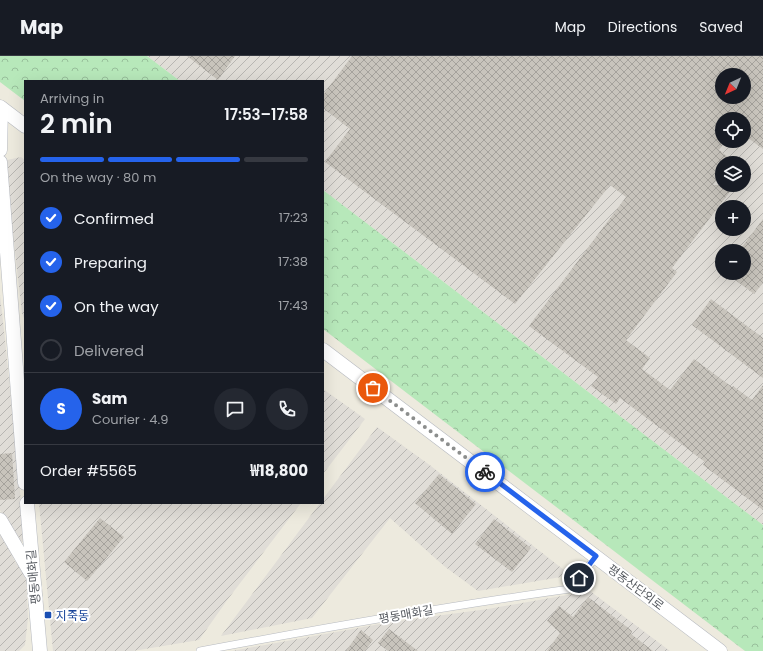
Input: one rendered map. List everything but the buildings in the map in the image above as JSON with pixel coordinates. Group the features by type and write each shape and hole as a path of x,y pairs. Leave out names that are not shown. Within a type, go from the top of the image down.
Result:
{"street":[{"path":"1,108 24,125"},
{"path":"0,150 1,108"},
{"path":"0,162 24,470"},
{"name":"평동산단외로","path":"324,351 720,651"},
{"name":"평동매화길","path":"27,504 32,577 40,651"},
{"path":"0,520 32,577"}],"lane":[{"name":"평동매화길","path":"200,651 486,600 570,589 596,556"}],"shaded area":[{"path":"147,56 763,56 763,525 324,191 324,80 179,80"},
{"path":"21,157 24,159 24,318 22,313 7,183 7,160"},
{"path":"0,295 25,543 19,541 0,510"},
{"path":"324,390 365,419 324,473"},
{"path":"377,427 431,466 564,570 561,577 478,591 444,566 390,518 312,618 221,636 319,504 324,504 324,498"},
{"path":"39,504 300,504 228,599 199,640 133,651 53,651"},
{"path":"3,535 15,562 26,572 28,618 25,645 19,651 0,651 0,536"},
{"path":"590,591 670,651 232,651 391,622 488,609"}],"green space":[{"path":"0,56 147,56 179,80 24,80 24,100 0,82"},
{"path":"324,191 763,525 763,651 745,651 324,330"}],"way so far":[{"path":"373,388 485,472"}],"place":[{"name":"지죽동","path":"48,615"}],"route":[{"path":"485,472 596,556 579,578"}]}
